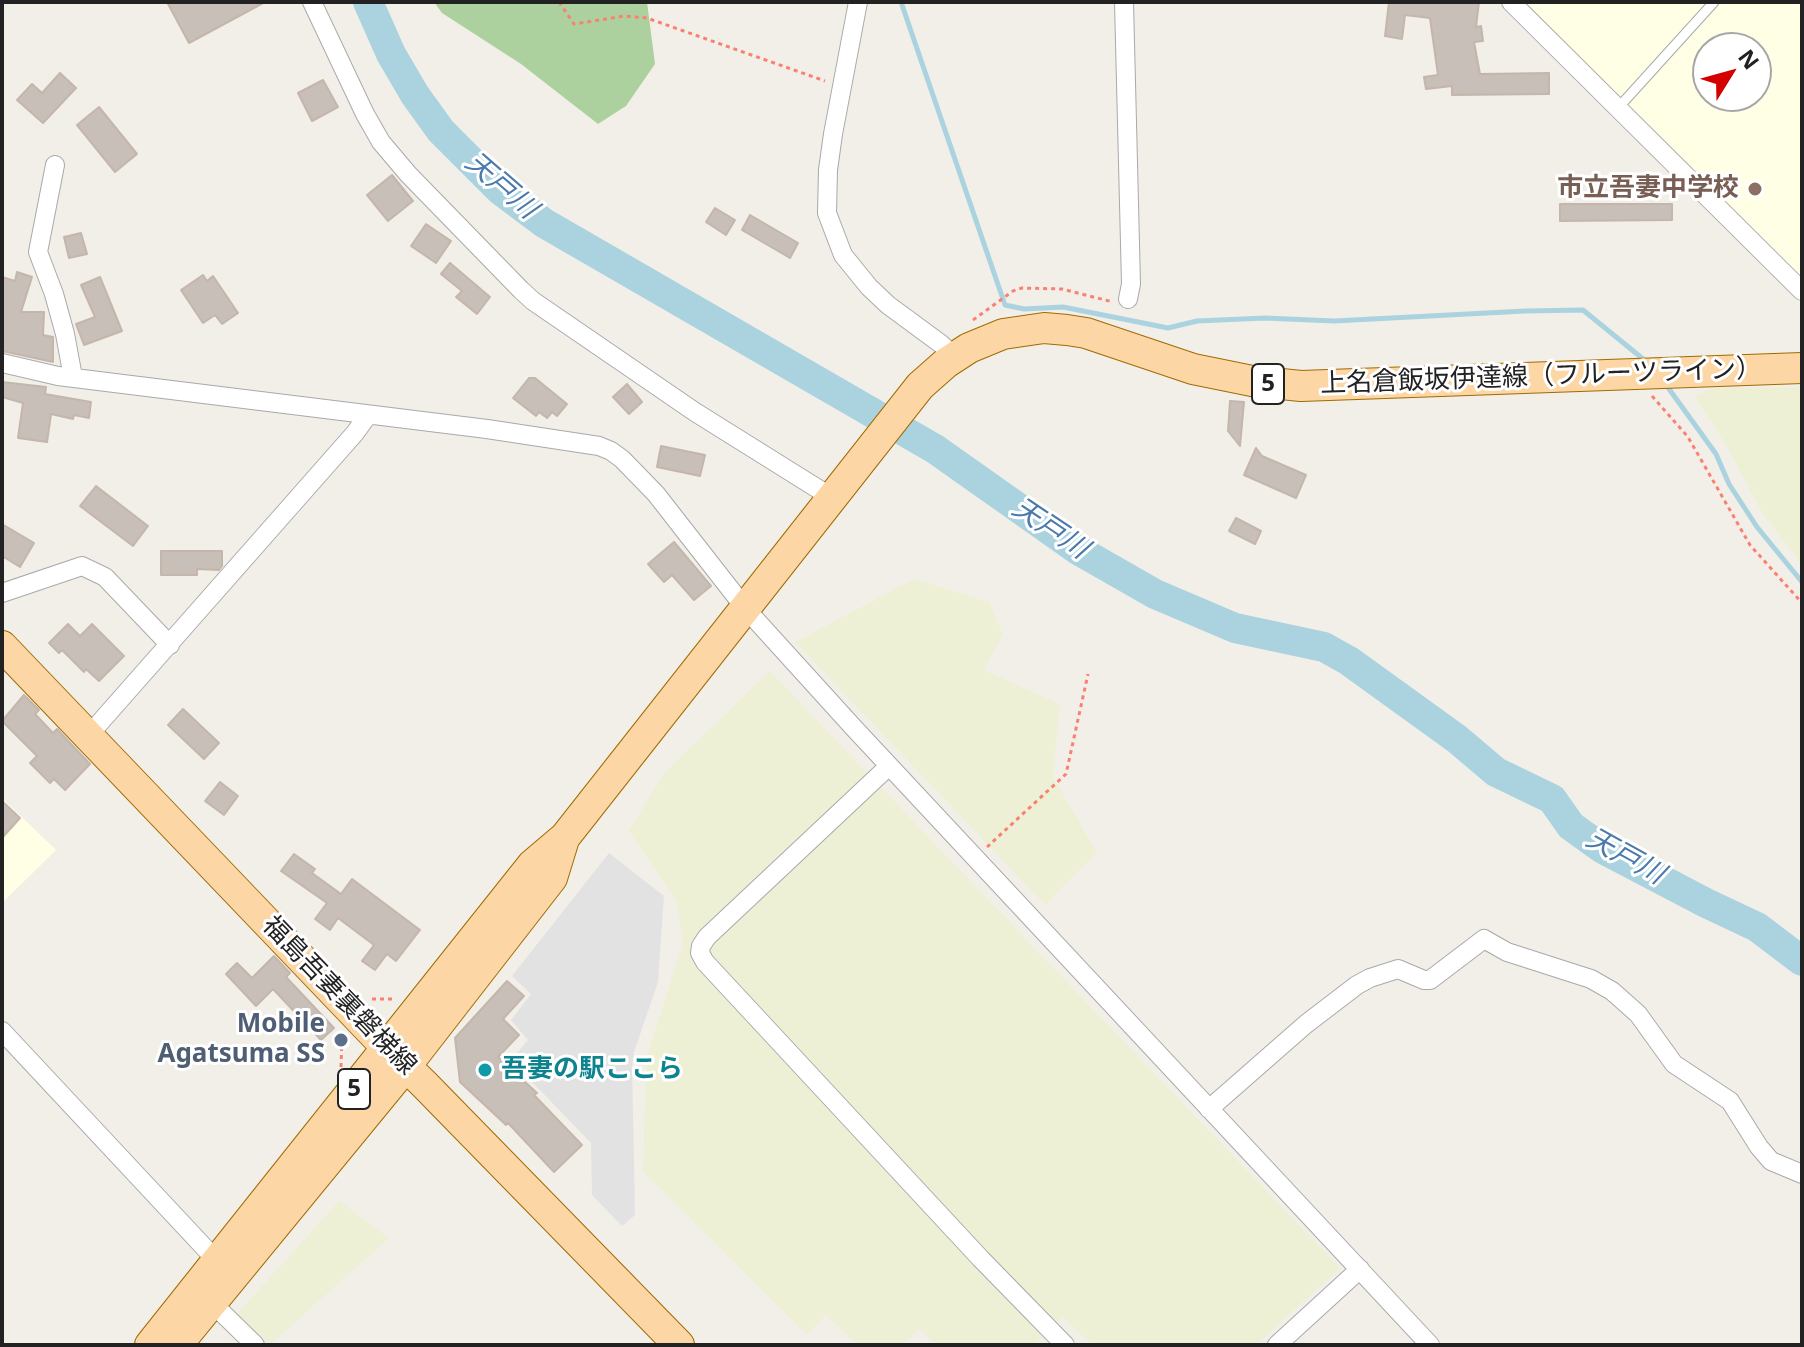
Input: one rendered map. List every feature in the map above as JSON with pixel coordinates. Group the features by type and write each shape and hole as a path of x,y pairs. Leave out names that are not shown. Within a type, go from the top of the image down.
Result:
{"main road":[{"name":"上名倉飯坂伊達線（フルーツライン）","path":"837,490 948,350 969,348 1003,334 1044,328 1086,333 1193,369 1273,385 1337,386 1802,368"},
{"name":"5","path":"150,1345 217,1261 552,878 565,837 837,490"},
{"name":"福島吾妻裏磐梯線","path":"2,646 396,1057 679,1345"},
{"name":"5","path":"177,1345 212,1303 396,1057"}],"street":[{"path":"312,2 359,103 381,142 521,290 695,412 837,490"},
{"path":"858,2 833,134 827,213 843,255 869,287 948,350"},
{"path":"1124,2 1131,284 1128,299"},
{"path":"1511,2 1802,291"},
{"path":"55,165 38,252 54,294 73,377"},
{"path":"2,363 73,377 487,429 599,446 611,451 656,494 745,608 889,766 1430,1345"},
{"path":"88,736 368,415"},
{"path":"2,593 82,566 105,577 170,645"},
{"path":"889,766 707,937 700,953 705,962 981,1259 1065,1345"},
{"path":"1209,1109 1306,1024 1357,985 1398,969 1430,980 1484,939 1507,952 1591,979 1612,991 1638,1014 1674,1064 1730,1101 1771,1161 1802,1174"},
{"path":"2,1031 217,1261"},
{"path":"1277,1345 1360,1269"},
{"path":"212,1303 255,1345"}],"lane":[{"path":"1618,108 1714,2"}],"path":[{"path":"559,2 574,24 616,16 647,18 843,88"},
{"path":"948,350 1017,289 1062,289 1107,302 1128,299"},
{"path":"1638,373 1644,387 1688,437 1750,545 1802,603"},
{"path":"975,858 1066,774 1088,674"},
{"path":"365,1002 371,999 397,999 402,1003"},
{"path":"340,1080 343,1023"}],"shaded area":[{"name":"市立吾妻中学校","path":"1519,2 1802,2 1802,282"},
{"path":"1802,387 1802,565 1761,511 1729,450 1695,397 1711,388"},
{"path":"914,579 989,602 1003,634 984,670 1060,704 1053,777 1097,853 1045,905 795,642"},
{"path":"770,671 1340,1268 1256,1345 1093,1345 1062,1317 1035,1345 936,1345 919,1329 903,1345 857,1345 826,1315 807,1335 643,1172 646,1058 683,944 676,900 629,831 664,773"},
{"path":"2,798 56,850 2,903"},
{"path":"609,853 664,896 658,982 632,1066 635,1215 622,1226 592,1195 591,1143 511,1060 528,1040 511,1020 531,994 512,976"},
{"path":"339,1201 389,1238 270,1345 236,1315"}],"green space":[{"path":"434,2 647,2 655,64 626,106 598,124 521,64 442,13"}],"building":[{"path":"167,2 265,2 189,43"},
{"path":"1389,2 1479,2 1476,27 1481,26 1483,41 1474,42 1480,74 1549,73 1549,94 1452,95 1452,86 1426,89 1424,77 1438,75 1430,18 1405,15 1402,39 1385,36"},
{"path":"60,73 76,88 43,123 17,100 32,84 42,93"},
{"path":"323,80 338,107 312,121 298,93"},
{"path":"99,107 137,154 115,172 77,125"},
{"path":"392,175 413,201 388,221 367,195"},
{"path":"1560,204 1672,204 1672,220 1560,221"},
{"path":"715,208 735,220 726,235 706,222"},
{"path":"750,215 798,243 790,258 742,230"},
{"path":"426,224 451,241 436,263 411,246"},
{"path":"81,233 87,254 69,258 64,237"},
{"path":"450,263 490,297 477,314 456,297 462,291 441,274"},
{"path":"17,272 32,277 21,312 44,312 43,335 53,337 53,362 2,351 2,277 15,281"},
{"path":"203,275 207,281 213,276 238,313 222,324 215,315 203,323 181,290"},
{"path":"100,277 122,331 84,345 76,324 95,317 81,285"},
{"path":"529,378 535,378 567,404 557,416 552,412 547,418 539,412 536,416 513,398"},
{"path":"2,382 46,387 45,394 91,402 89,418 74,415 73,419 51,414 47,442 18,438 23,403 2,397"},
{"path":"627,384 642,402 629,414 613,397"},
{"path":"1230,401 1244,402 1240,446 1228,431"},
{"path":"661,446 705,455 700,476 657,467"},
{"path":"1256,448 1262,456 1306,475 1296,498 1244,475"},
{"path":"96,486 148,526 133,546 80,506"},
{"path":"1236,518 1261,531 1255,544 1229,531"},
{"path":"2,524 34,543 20,567 2,556"},
{"path":"674,542 711,586 694,600 672,575 664,582 648,564"},
{"path":"161,551 222,551 222,566 219,570 197,569 197,575 161,575"},
{"path":"68,624 80,636 92,624 124,656 99,681 49,643"},
{"path":"24,695 39,710 35,714 53,733 57,729 90,764 65,790 54,779 50,783 30,763 37,756 2,721"},
{"path":"183,709 219,743 204,759 168,725"},
{"path":"220,782 238,796 224,815 205,801"},
{"path":"2,801 20,818 2,838"},
{"path":"294,854 315,869 312,873 341,894 352,879 420,930 396,961 387,954 375,970 362,961 374,945 338,918 330,930 315,919 327,903 281,871"},
{"path":"274,956 290,973 286,977 334,1028 321,1040 273,989 256,1006 226,974 237,963 252,978"},
{"name":"吾妻の駅ここら","path":"507,981 524,996 503,1019 519,1035 498,1057 537,1093 534,1095 582,1145 554,1172 508,1123 506,1125 460,1082 455,1038"}],"waterway":[{"name":"天戸川","path":"368,2 391,54 441,131 500,190 544,223 935,449 1078,550 1155,594 1235,628 1324,647 1349,661 1457,739 1496,772 1552,799 1571,826 1603,849 1757,927 1802,961"},
{"path":"901,2 1005,305 1024,309 1063,307 1168,328 1197,321 1265,318 1334,321 1583,310 1648,363"},
{"path":"1664,382 1716,454 1729,484 1757,527 1802,582"}],"place":[{"name":"市立吾妻中学校","path":"1755,189"},
{"name":"Mobile Agatsuma SS","path":"341,1040"},
{"name":"吾妻の駅ここら","path":"485,1070"}]}
